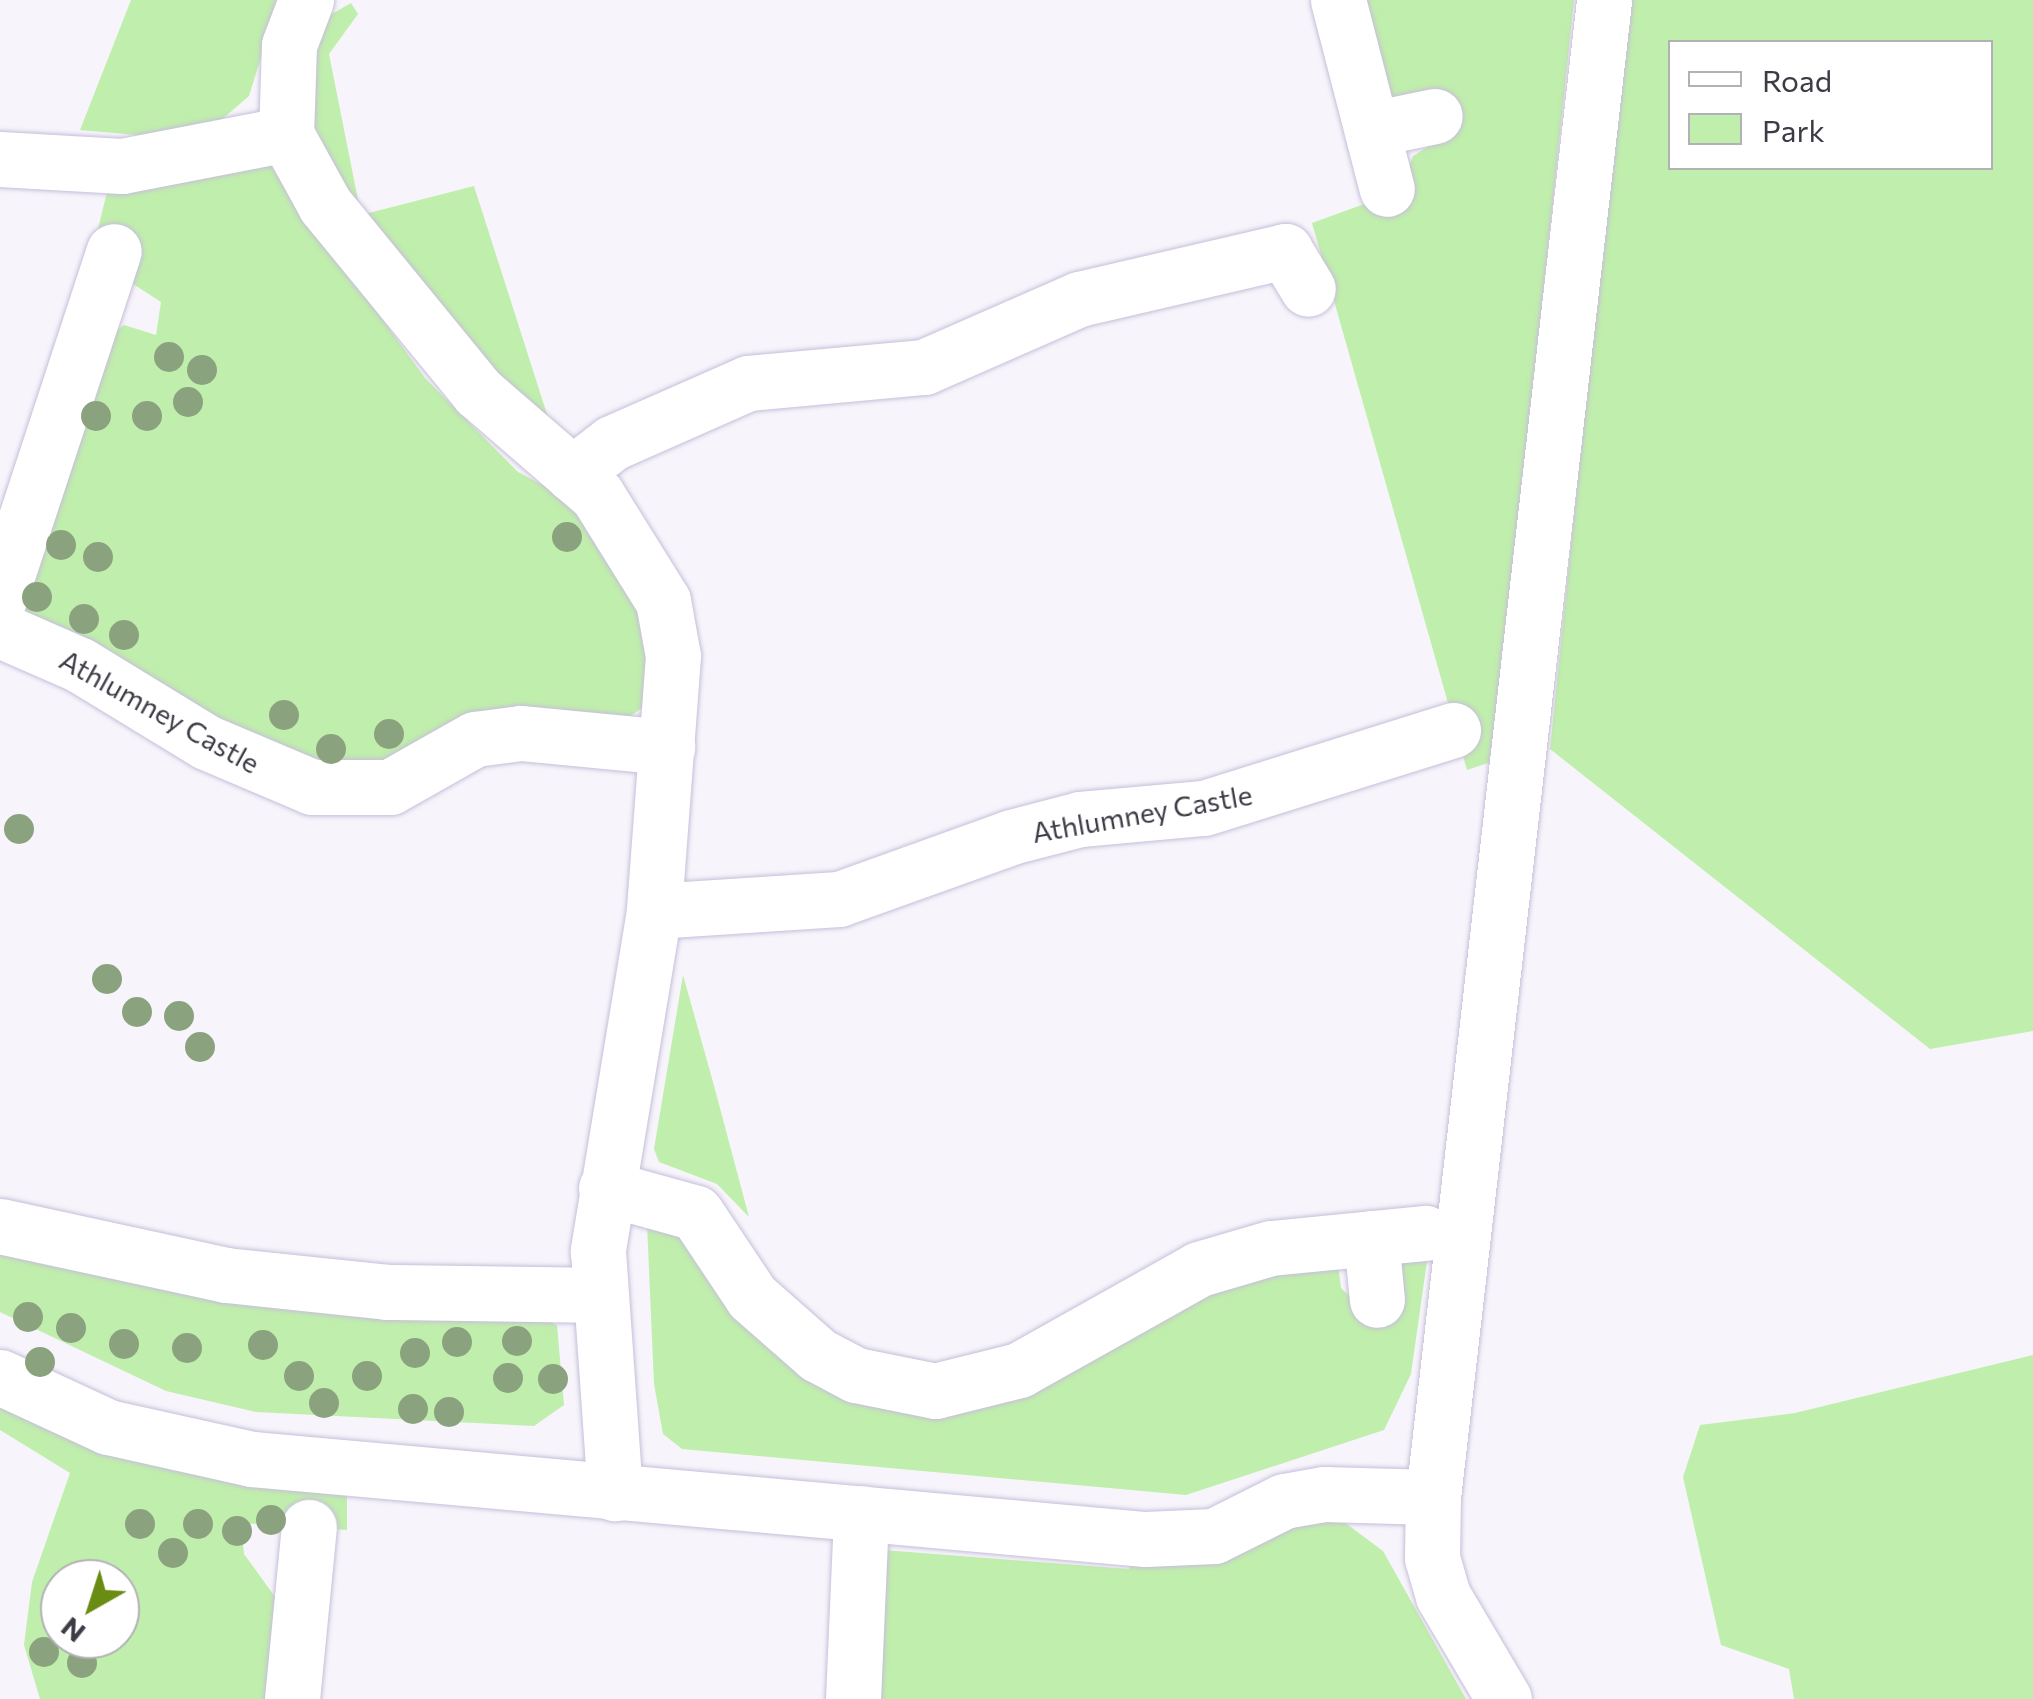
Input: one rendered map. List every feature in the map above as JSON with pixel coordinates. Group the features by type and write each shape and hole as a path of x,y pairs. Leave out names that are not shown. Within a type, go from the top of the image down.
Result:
{"street":[{"path":"306,0 288,45 286,134 383,284 526,442 572,474 632,539 663,601 673,656 654,911 606,1188 596,1295 615,1493"},
{"path":"1338,0 1387,189"},
{"path":"1504,1699 1443,1596 1432,1558 1433,1497 1447,1340 1604,0"},
{"path":"1372,129 1435,116"},
{"path":"0,159 122,166 286,134"},
{"path":"0,597 114,251"},
{"path":"572,474 612,443 748,383 924,367 1079,299 1284,251 1308,289"},
{"name":"Athlumney Castle","path":"0,630 80,664 206,742 312,787 390,787 475,740 521,733 667,747"},
{"name":"Athlumney Castle","path":"654,911 839,899 1011,836 1080,819 1204,808 1453,730"},
{"path":"606,1188 696,1213 752,1297 818,1355 856,1375 936,1391 1019,1370 1199,1269 1271,1248 1425,1233"},
{"path":"0,1226 226,1275 388,1292 596,1295"},
{"path":"1371,1238 1376,1300"},
{"path":"0,1377 163,1445 615,1493 1144,1539 1214,1536 1284,1501 1324,1494 1433,1497"},
{"path":"853,1699 861,1513"},
{"path":"292,1699 309,1527"}],"green space":[{"path":"131,0 279,0 249,96 212,128 171,138 80,130"},
{"path":"1355,0 1574,0 1494,761 1467,770 1312,223 1400,191 1413,156 1443,137 1414,108 1377,91"},
{"path":"1627,0 2033,0 2033,1031 1930,1049 1550,749"},
{"path":"351,3 358,14 329,54 361,215 474,186 552,430 543,433 501,391 390,264 308,139 298,101 307,28"},
{"path":"265,158 425,378 518,472 573,501 648,625 648,704 626,719 385,765 275,756 13,604 104,339 124,325 156,335 161,302 130,282 96,237 107,192"},
{"path":"683,975 749,1217 717,1184 659,1162 654,1149"},
{"path":"647,1224 673,1225 874,1396 1337,1256 1341,1288 1353,1299 1398,1262 1427,1261 1411,1374 1384,1430 1186,1495 682,1449 663,1434 654,1384"},
{"path":"0,1244 519,1308 557,1325 564,1405 534,1426 256,1412 166,1391 0,1312"},
{"path":"2033,1355 2033,1699 1794,1699 1789,1669 1721,1645 1683,1477 1700,1425 1795,1413"},
{"path":"0,1392 169,1470 347,1491 347,1530 241,1523 244,1554 281,1605 268,1699 40,1699 24,1645 32,1582 40,1559 40,1659 140,1659 140,1559 40,1559 70,1473 0,1430"},
{"path":"1336,1516 1383,1551 1466,1699 872,1699 883,1550 1129,1569 1130,1558"}]}
